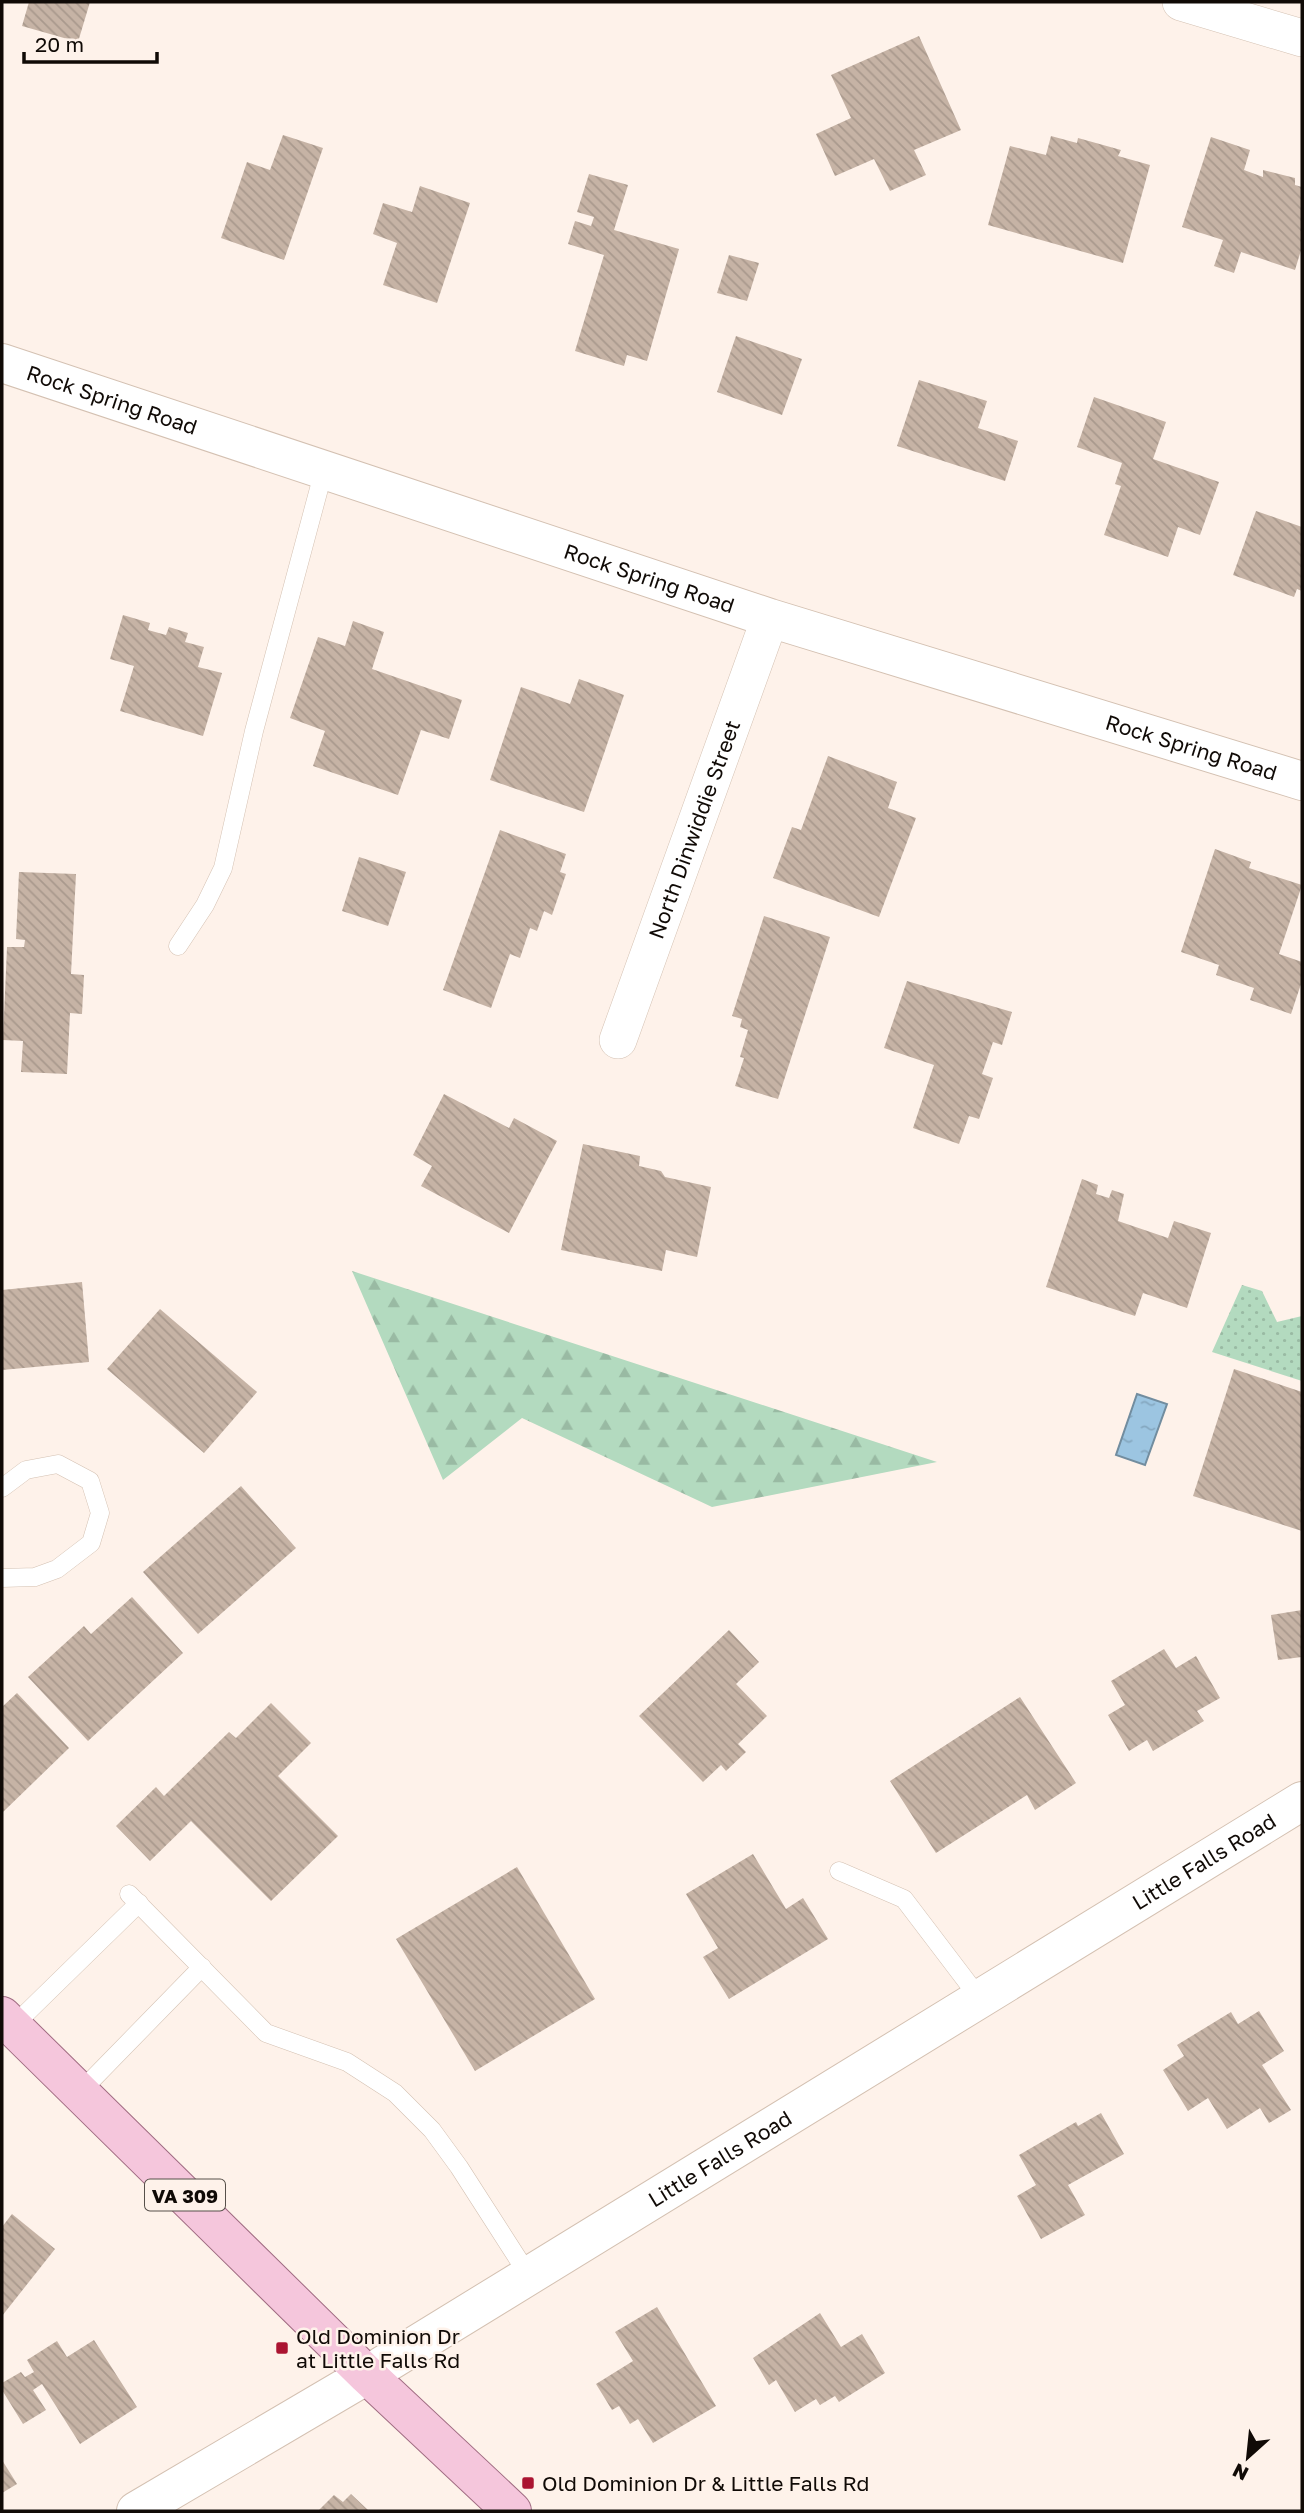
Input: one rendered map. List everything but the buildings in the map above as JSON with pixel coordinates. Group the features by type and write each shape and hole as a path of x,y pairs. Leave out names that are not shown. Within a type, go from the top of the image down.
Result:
{"main road":[{"name":"VA 309","path":"7,2021 367,2375 512,2511"}],"street":[{"path":"1181,2 1302,38"},
{"name":"Rock Spring Road","path":"2,363 770,618 1302,781"},
{"name":"North Dinwiddie Street","path":"618,1040 770,618"},
{"name":"Little Falls Road","path":"136,2511 367,2375 1302,1801"}],"lane":[{"path":"178,946 205,905 223,868 254,731 324,470"},
{"path":"2,1488 26,1470 58,1464 90,1481 100,1513 92,1542 57,1569 34,1577 2,1578"},
{"path":"839,1871 904,1899 979,1999"},
{"path":"7,2021 134,1898 266,2033 346,2062 394,2093 446,2149 529,2276"},
{"path":"80,2092 202,1967"}],"green space":[{"path":"352,1271 937,1462 712,1507 522,1418 443,1480"},
{"path":"1242,1285 1262,1291 1277,1322 1302,1316 1302,1381 1212,1352"}],"water":[{"path":"1137,1394 1167,1404 1145,1465 1116,1455"}],"place":[{"name":"Old Dominion Dr at Little Falls Rd","path":"282,2348"},
{"name":"Old Dominion Dr & Little Falls Rd","path":"528,2483"}]}
